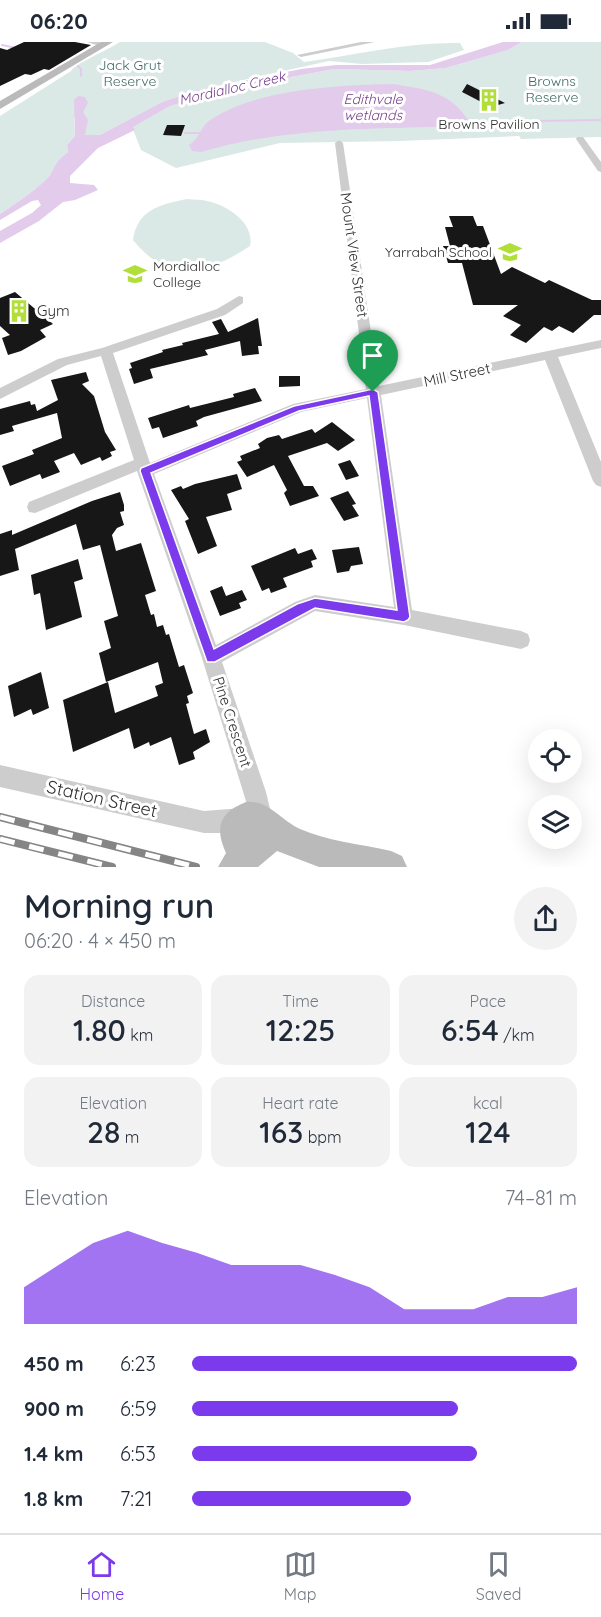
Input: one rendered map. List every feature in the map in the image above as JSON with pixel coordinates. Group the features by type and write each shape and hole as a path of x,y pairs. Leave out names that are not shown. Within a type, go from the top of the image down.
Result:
{"street":[{"path":"90,42 106,43"},
{"path":"302,55 372,42"},
{"path":"0,108 106,43"},
{"path":"580,138 601,169"},
{"name":"Mount View Street","path":"339,143 404,617"},
{"path":"0,394 63,362 106,351 221,312 239,300"},
{"name":"Mill Street","path":"35,507 297,408 601,344"},
{"name":"Pine Crescent","path":"106,351 211,657 248,836"},
{"path":"550,355 601,481"},
{"path":"211,657 301,608 315,603 404,617 521,640"},
{"name":"Station Street","path":"0,776 204,822 224,833 248,836"},
{"path":"248,836 299,844 391,867"}],"green space":[{"name":"Jack Grut Reserve","path":"120,42 265,42 293,53 304,62 440,43 460,43 464,50 428,62 362,64 329,61 198,90 162,102 100,135 84,135 74,117 75,136 67,145 68,152 58,161 50,175 41,184 0,214 0,116 79,64"},
{"name":"Browns Reserve","path":"522,42 601,42 601,137 521,139 519,136 280,143 176,168 141,150 132,127 170,106 254,84 334,69 410,71 446,68 508,50"},
{"path":"187,199 215,203 238,216 248,230 250,246 219,263 189,270 175,269 161,264 147,254 133,240 140,221 151,210 159,206"}],"water":[{"name":"Mordialloc Creek","path":"503,42 522,42 508,50 446,68 410,71 334,69 254,84 170,106 133,127 135,130 98,148 70,176 70,183 94,185 98,190 75,200 63,202 39,221 0,243 0,231 32,213 41,205 38,200 32,201 0,220 0,214 41,184 50,175 58,161 68,152 67,145 75,136 74,100 78,96 85,97 88,103 83,112 88,120 85,135 100,135 162,102 198,90 301,69 336,65 430,65"},
{"name":"Edithvale wetlands","path":"393,84 439,94 456,106 472,126 302,133 268,137 201,152 192,151 189,145 196,140 209,121 228,110 272,95 322,88"}],"building":[{"path":"24,42 75,42 91,45 49,70 44,69 31,75 25,74 0,86 0,48 7,50"},
{"path":"467,84 505,103 491,107 462,92"},
{"path":"167,125 185,125 181,136 163,135"},
{"path":"449,216 473,216 477,226 483,226 501,274 512,267 545,283 549,280 592,300 601,300 601,315 594,315 573,333 559,326 552,331 544,327 526,343 510,335 521,325 503,316 518,305 473,305 462,263 448,263 443,246 450,246 445,227 453,227"},
{"name":"Gym","path":"15,292 53,324 40,330 46,337 21,351 8,355 2,338 10,335 0,326 0,298"},
{"path":"258,318 262,346 258,346 259,354 242,356 240,341 205,350 208,355 150,369 153,378 134,384 129,369 132,368 130,363 163,352 162,350 183,345 182,343 219,334 212,322 221,319 228,332"},
{"path":"86,372 89,381 82,384 94,396 105,432 116,450 110,452 112,456 102,461 100,457 81,465 74,453 54,461 60,472 42,479 40,474 10,486 2,466 34,454 32,450 62,438 57,413 12,426 14,431 0,435 0,409 30,401 31,405 35,404 37,411 58,400 51,380"},
{"path":"279,376 300,376 300,386 279,387"},
{"path":"255,388 262,401 204,417 196,421 198,426 163,438 159,427 152,429 148,418 189,405 190,408 234,397 233,394"},
{"path":"332,422 355,440 338,451 327,443 288,456 304,486 313,486 319,496 290,506 284,493 287,490 274,465 247,477 237,462 242,460 240,456 260,448 258,444 267,438 279,435 282,439 312,429 315,433"},
{"path":"350,460 359,476 346,480 338,464"},
{"path":"237,474 242,489 227,494 232,510 206,517 217,546 198,554 185,521 189,519 171,490 181,486 183,489"},
{"path":"348,491 356,504 352,505 359,516 344,521 330,498"},
{"path":"120,492 124,511 120,512 124,525 117,528 112,535 116,551 141,543 156,591 145,595 151,615 154,614 157,627 163,625 166,635 169,634 179,667 184,665 193,693 187,696 189,703 186,704 194,734 206,729 210,742 193,752 195,759 179,765 171,737 150,746 149,742 134,749 129,728 73,752 63,700 108,682 115,713 158,696 155,686 163,683 158,662 106,682 99,653 111,648 104,621 118,616 100,545 83,550 76,524 15,549 19,570 0,576 0,534 12,530 12,535 92,501"},
{"path":"359,547 363,564 351,566 349,571 337,573 332,550"},
{"path":"295,548 298,554 312,549 317,559 311,561 313,567 283,578 287,587 271,593 269,588 262,591 251,566"},
{"path":"78,559 83,579 74,582 82,617 46,630 40,593 34,595 31,575"},
{"path":"222,586 226,596 242,590 247,600 239,603 241,608 220,616 210,591"},
{"path":"41,672 49,708 33,715 31,709 14,717 8,686"}],"waterway":[{"path":"2,45 16,48"},
{"path":"78,66 81,69 81,76"},
{"path":"533,121 601,120"},
{"path":"185,133 205,133"}],"railway":[{"path":"0,817 196,867"},
{"path":"0,839 112,867"}],"place":[{"name":"Browns Pavilion","path":"489,100"},
{"name":"Yarrabah School","path":"510,252"},
{"name":"Mordialloc College","path":"135,274"},
{"name":"Gym","path":"19,311"}],"route":[{"path":"373,392 404,617 315,603 301,608 211,657 145,471 297,408 373,392"}]}
